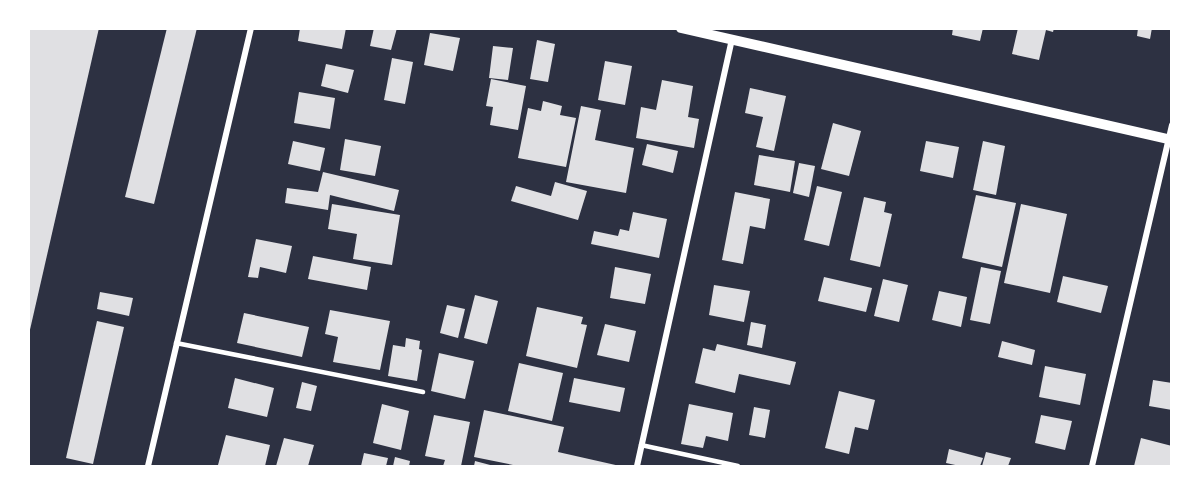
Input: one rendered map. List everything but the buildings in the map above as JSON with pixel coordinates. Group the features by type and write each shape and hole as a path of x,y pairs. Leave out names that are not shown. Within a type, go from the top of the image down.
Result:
{"street":[{"path":"148,466 251,28"},
{"path":"688,29 1170,140"},
{"path":"637,466 732,39"},
{"path":"1092,466 1172,125"}],"lane":[{"path":"176,343 423,392"},
{"path":"641,446 738,466"}]}
